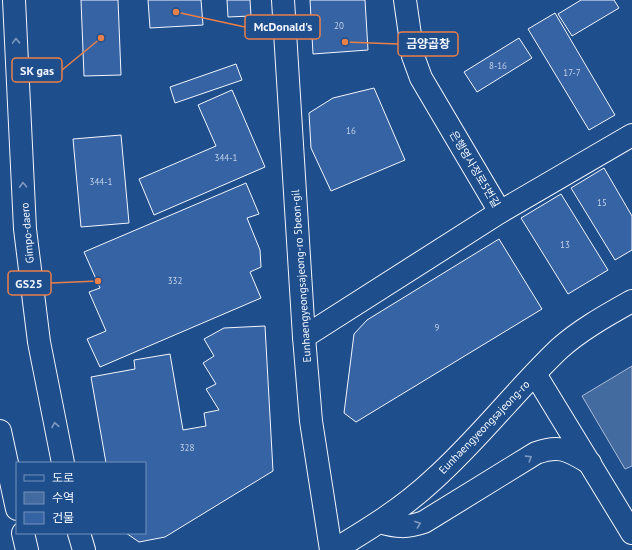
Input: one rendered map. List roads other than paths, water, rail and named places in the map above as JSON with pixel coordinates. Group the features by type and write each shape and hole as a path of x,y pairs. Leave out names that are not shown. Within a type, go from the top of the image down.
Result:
{"street":[{"name":"Gimpo-daero","path":"14,0 25,229 39,342 63,462"},
{"name":"Eunhaengyeongsajeong-ro 5beon-gil","path":"283,0 304,337 312,429 331,550"},
{"name":"은행영사정로5번길","path":"304,337 500,212 421,78 413,56 405,0"},
{"path":"500,212 632,134"},
{"name":"Eunhaengyeongsajeong-ro","path":"334,550 380,522 410,501 450,464 560,348 601,318 632,301"},
{"path":"535,374 632,533"},
{"path":"0,431 16,504"},
{"path":"380,522 398,527 410,527 424,522 536,453 549,449 560,448 590,463"},
{"path":"23,534 27,550"},
{"path":"79,534 84,550"},
{"path":"628,550 632,548"}],"water":[{"path":"632,366 632,466 625,469 582,396"}],"place":[{"name":"McDonald's","path":"176,12"},
{"name":"SK gas","path":"101,38"},
{"name":"금양곱창","path":"345,42"},
{"name":"GS25","path":"98,281"}]}
